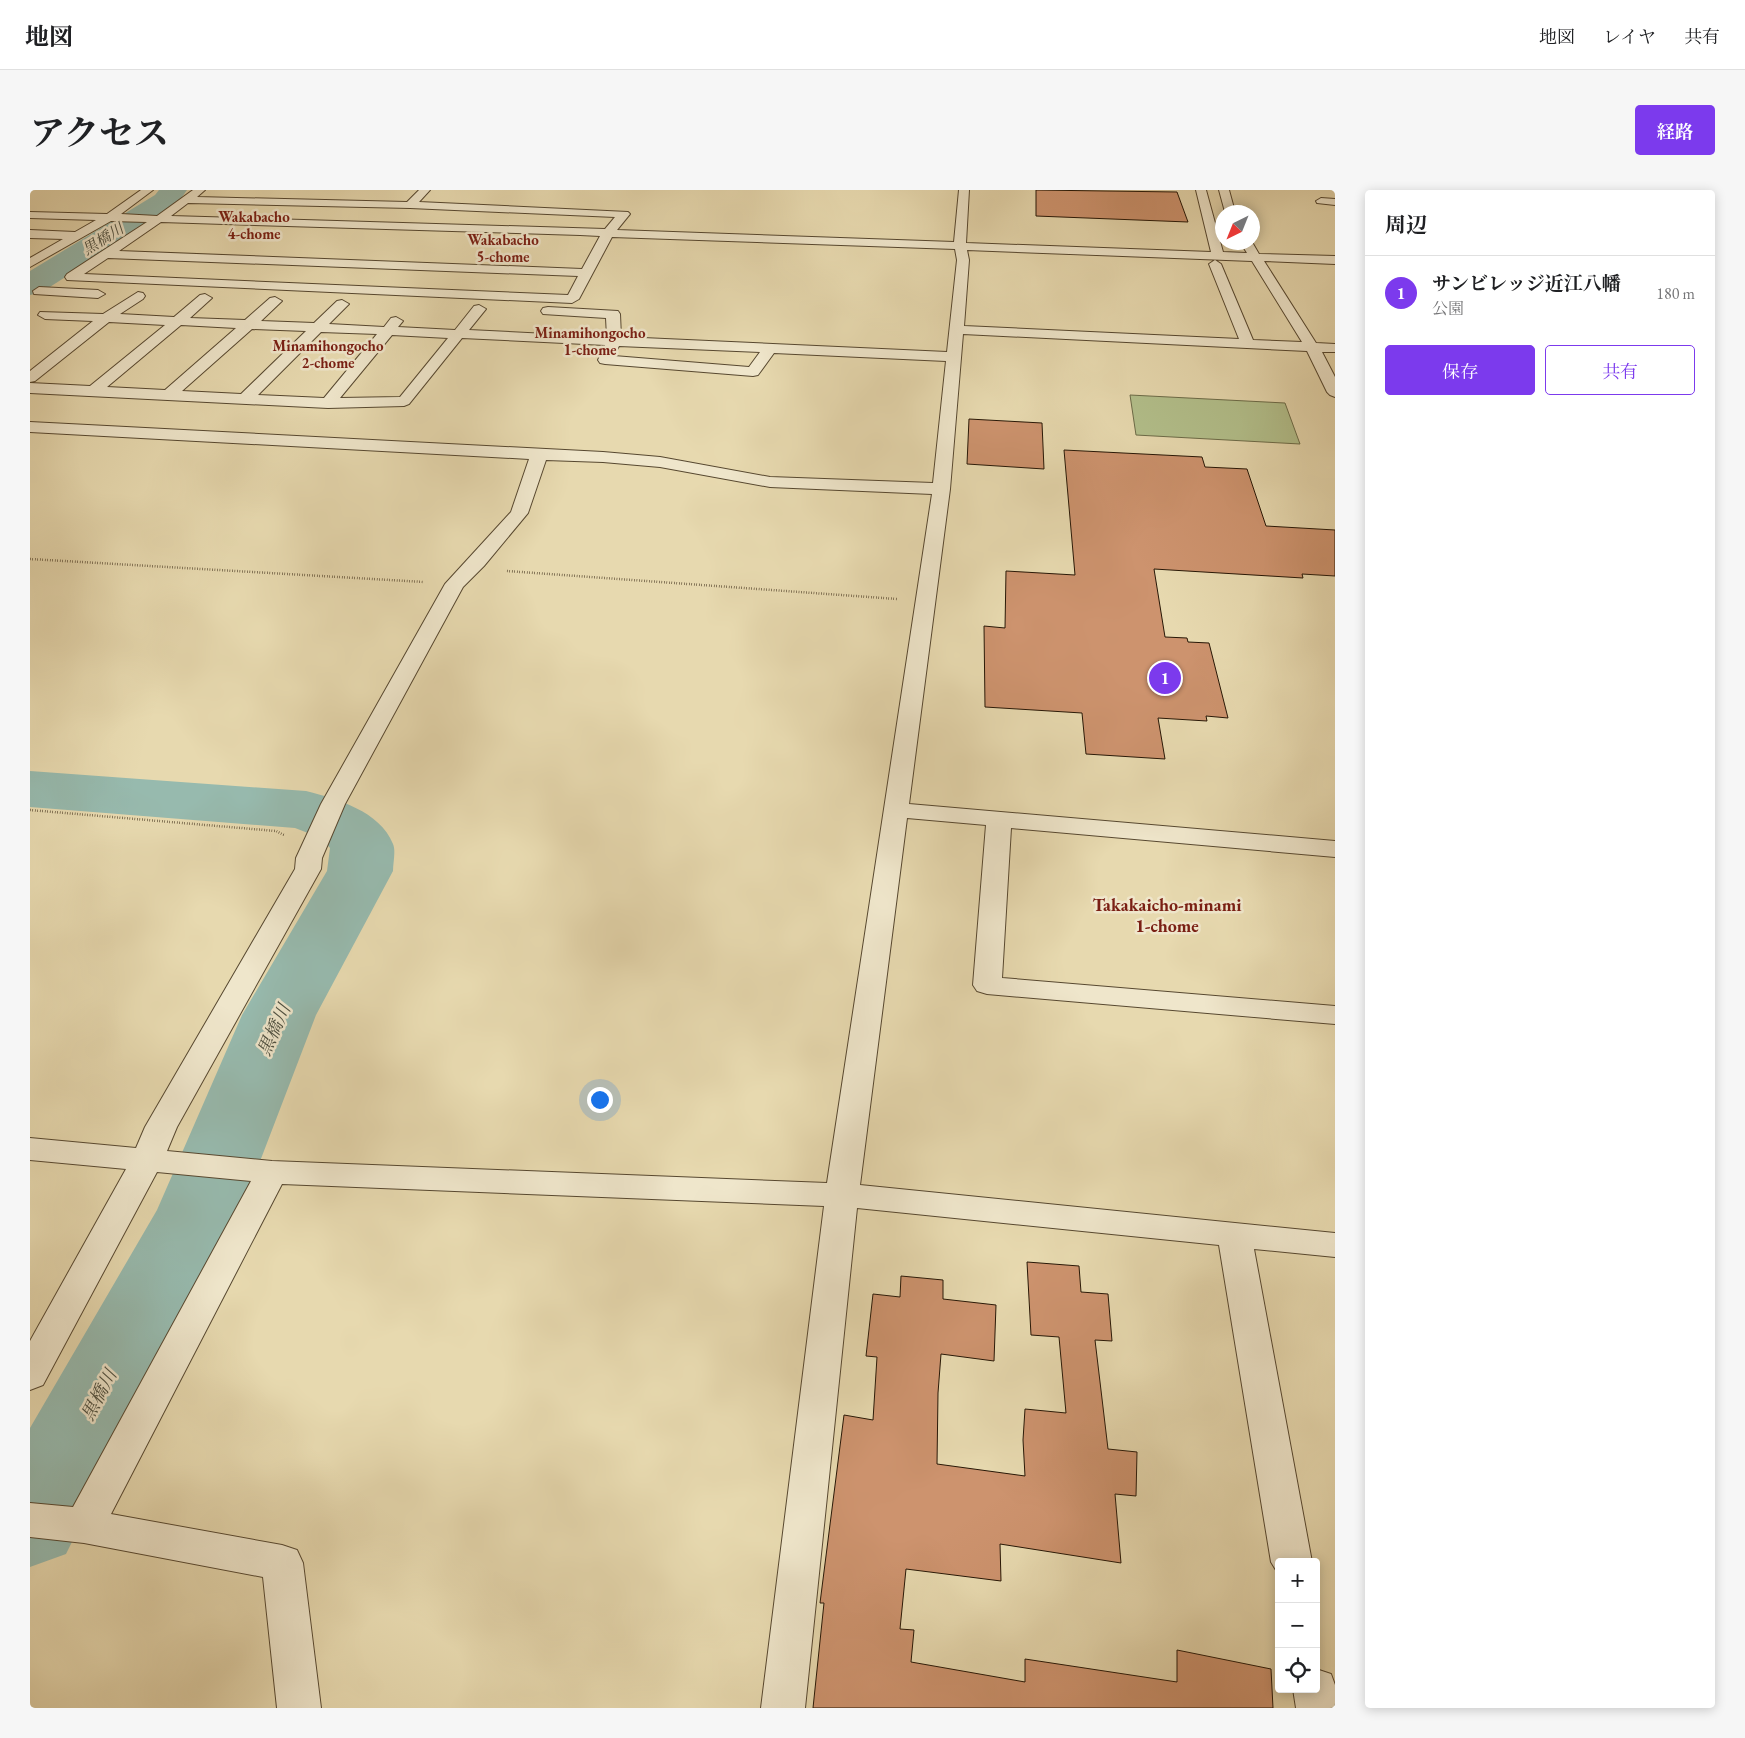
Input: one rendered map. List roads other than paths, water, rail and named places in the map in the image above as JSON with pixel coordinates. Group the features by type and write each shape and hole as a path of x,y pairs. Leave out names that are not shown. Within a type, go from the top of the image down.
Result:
{"street":[{"path":"30,263 110,217 148,190"},
{"path":"187,200 410,205 624,214 591,255 586,274 572,299 71,277 200,190"},
{"path":"378,236 391,226 425,190"},
{"path":"783,1708 842,1195 941,489 963,260 960,247 964,190"},
{"path":"1201,190 1216,260 1226,293 1248,344"},
{"path":"1224,190 1228,205"},
{"path":"114,200 133,201"},
{"path":"1322,201 1335,202"},
{"path":"30,215 608,233 960,247 1216,260 1257,257 1335,260"},
{"path":"30,234 78,236"},
{"path":"130,238 150,239"},
{"path":"1252,250 1312,347 1335,392"},
{"path":"105,254 586,274"},
{"path":"314,288 355,254"},
{"path":"30,378 106,318 143,296 39,291"},
{"path":"77,294 41,318 178,321 955,357"},
{"path":"94,391 178,321 210,299 186,298"},
{"path":"170,394 280,301 258,300"},
{"path":"245,400 317,328 347,304 323,303"},
{"path":"30,388 328,403 404,401 458,334 484,309 459,308"},
{"path":"532,338 542,311 613,314 614,342 605,360 753,372 770,349"},
{"path":"328,403 404,312"},
{"path":"956,330 1335,348"},
{"path":"30,426 603,457 660,462 770,482 941,489"},
{"path":"30,1375 147,1160 161,1127 308,869 309,858 333,804 462,578 519,513 539,455"},
{"path":"896,810 1335,849"},
{"path":"999,819 987,985 1335,1015"},
{"path":"30,1148 272,1172 842,1195 1335,1245"},
{"path":"84,1526 272,1172"},
{"path":"1234,1235 1291,1558"},
{"path":"30,1520 84,1526 282,1563 299,1708"},
{"path":"1316,1693 1318,1708"}],"waterway":[{"name":"黒橋川","path":"30,285 165,201 173,190"},
{"name":"黒橋川","path":"30,789 306,810 343,825 362,845 360,871 279,1015 199,1211 95,1399 30,1523"}],"place":[{"name":"サンビレッジ近江八幡","path":"1165,678"}],"district":[{"name":"Wakabacho 4-chome","path":"254,226"},
{"name":"Wakabacho 5-chome","path":"503,248"},
{"name":"Minamihongocho 1-chome","path":"590,342"},
{"name":"Minamihongocho 2-chome","path":"328,354"},
{"name":"Takakaicho-minami 1-chome","path":"1167,915"}]}
